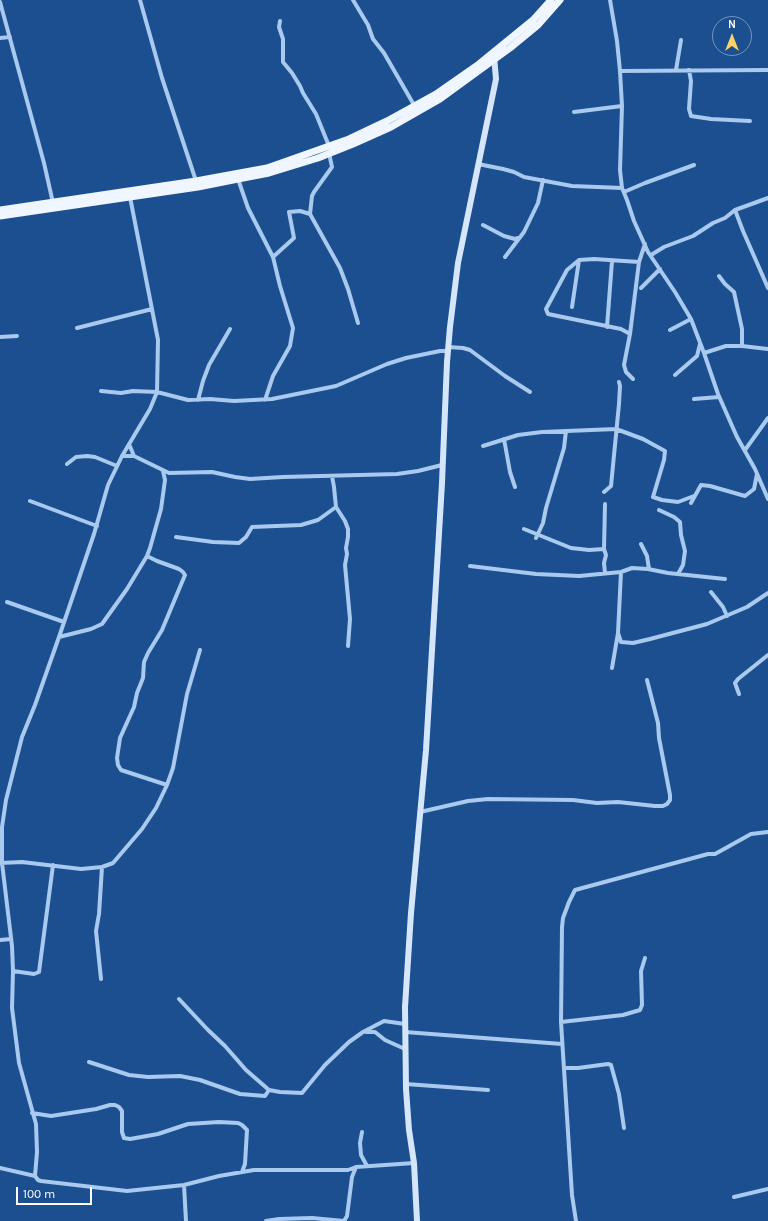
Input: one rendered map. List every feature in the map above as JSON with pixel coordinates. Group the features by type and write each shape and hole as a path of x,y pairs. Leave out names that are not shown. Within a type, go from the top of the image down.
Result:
{"main road":[{"path":"0,210 53,206 130,197 267,168 329,150 436,94 479,64 494,56 533,20 551,0"},
{"path":"0,216 53,206 238,179 269,173 391,127 440,99 494,56 538,25 560,0"}],"street":[{"path":"140,0 162,78 197,184"},
{"path":"354,0 374,39 384,53 414,106"},
{"path":"610,0 618,41 622,106 620,162 623,190 634,221 651,255 691,319 719,397 768,499"},
{"path":"0,2 44,163 53,206"},
{"path":"280,21 279,27 283,39 283,62 292,73 316,114 329,150 332,167 312,196 310,214 340,268 358,323"},
{"path":"0,38 10,37"},
{"path":"676,70 681,40"},
{"path":"417,1221 414,1163 409,1130 406,1084 405,1007 411,913 426,750 448,349 458,263 496,79 494,56"},
{"path":"689,70 691,81 689,109 691,116 711,119 750,121"},
{"path":"620,71 768,70"},
{"path":"574,112 622,106"},
{"path":"478,164 509,170 524,177 572,186 623,190 694,165"},
{"path":"238,179 248,208 273,257 283,299 293,328 290,346 273,376 265,400"},
{"path":"505,256 524,232 538,203 543,180"},
{"path":"35,1176 37,1152 36,1124 19,1063 12,1008 13,971 11,939 1,863 2,826 6,800 22,737 59,637 108,485 122,456 150,409 157,392 158,340 130,197"},
{"path":"651,255 664,247 693,236 735,210 768,198"},
{"path":"735,210 742,231 768,288"},
{"path":"273,257 294,238 289,212 300,211 310,214"},
{"path":"483,225 504,236 515,239 518,238"},
{"path":"633,379 626,372 624,365 630,334 639,262 645,243"},
{"path":"630,334 621,329 548,314 546,312 547,306 568,270 579,260 587,259 639,262"},
{"path":"572,307 579,260"},
{"path":"607,327 612,261"},
{"path":"641,288 660,269"},
{"path":"719,276 734,292 742,329 742,346"},
{"path":"77,328 152,309"},
{"path":"670,330 691,319"},
{"path":"198,400 209,364 230,329"},
{"path":"0,337 17,336"},
{"path":"675,375 697,356 700,343"},
{"path":"704,353 726,346 768,349"},
{"path":"102,391 121,393 133,391 157,392 181,399 198,400 265,400 336,386 387,364 406,358 448,349 463,348 470,350 505,376 530,392"},
{"path":"604,492 611,486 620,386 619,382"},
{"path":"694,399 719,397"},
{"path":"745,450 768,418"},
{"path":"483,446 504,439 542,432 616,429 643,439 665,451 654,497 662,500 678,502 694,496"},
{"path":"537,536 544,523 546,508 562,456 566,431"},
{"path":"504,439 510,472 515,487"},
{"path":"129,444 134,456"},
{"path":"68,464 76,457 88,456 95,457 118,466"},
{"path":"122,456 134,456 170,473 212,472 250,479 397,474 442,465"},
{"path":"59,637 91,629 105,621 127,589 146,556 158,520 165,480 163,471"},
{"path":"165,480 170,473"},
{"path":"691,503 701,485 710,486 745,496 754,488 757,474"},
{"path":"332,476 336,507 348,529 345,564 350,619 348,646"},
{"path":"30,501 96,526"},
{"path":"605,504 605,573"},
{"path":"176,537 179,539 239,543 246,537 252,527 301,525 318,520 336,507"},
{"path":"659,510 674,517 680,522 681,535 685,551 683,565 678,574"},
{"path":"524,529 537,536 571,548 589,550 604,549"},
{"path":"641,544 647,556 650,569"},
{"path":"146,556 179,569 184,572 185,575 162,630 144,662 143,678 137,693 134,707 120,738 117,758 118,765 121,770 167,785"},
{"path":"470,566 536,574 579,576 621,572 632,568 725,579"},
{"path":"612,668 618,633 621,572"},
{"path":"711,592 723,606 727,616"},
{"path":"618,633 621,642 633,643 707,624 747,607 768,593"},
{"path":"7,602 64,622"},
{"path":"1,863 22,862 81,869 102,867 112,863 142,828 156,808 167,785 173,768 187,694 200,650"},
{"path":"739,694 735,683 768,655"},
{"path":"420,812 468,801 488,799 573,800 597,803 618,802 655,806 663,806 667,804 670,800 670,794 659,738 658,723 647,680"},
{"path":"576,1221 572,1195 561,1022 562,926 563,918 576,890 708,854 715,854 752,834 768,832"},
{"path":"13,971 34,974 39,972 53,865"},
{"path":"101,979 96,931 99,914 102,867"},
{"path":"0,940 11,939"},
{"path":"561,1022 623,1015 640,1010 642,1005 641,972 645,958"},
{"path":"179,999 246,1070 269,1090 302,1093 325,1065 349,1042 363,1032 384,1021 405,1024"},
{"path":"363,1032 375,1032 385,1040 405,1049"},
{"path":"405,1032 562,1044"},
{"path":"89,1062 129,1075 148,1077 180,1076 200,1080 240,1094 265,1096 269,1090"},
{"path":"564,1068 611,1065 624,1128"},
{"path":"406,1084 488,1090"},
{"path":"32,1113 51,1116 96,1109 110,1104 115,1105 122,1111 122,1132 124,1138 130,1139 158,1134 194,1123 238,1123 247,1130 245,1164 242,1172"},
{"path":"362,1132 360,1143 361,1155 367,1166"},
{"path":"0,1168 35,1176 38,1180 42,1181 127,1192 184,1185 249,1170 348,1170 356,1167 414,1163"},
{"path":"245,1164 249,1170"},
{"path":"266,1221 312,1218 344,1220 347,1216 352,1177 356,1167"},
{"path":"348,1170 352,1177"},
{"path":"184,1185 186,1221"},
{"path":"734,1197 768,1189"}]}
